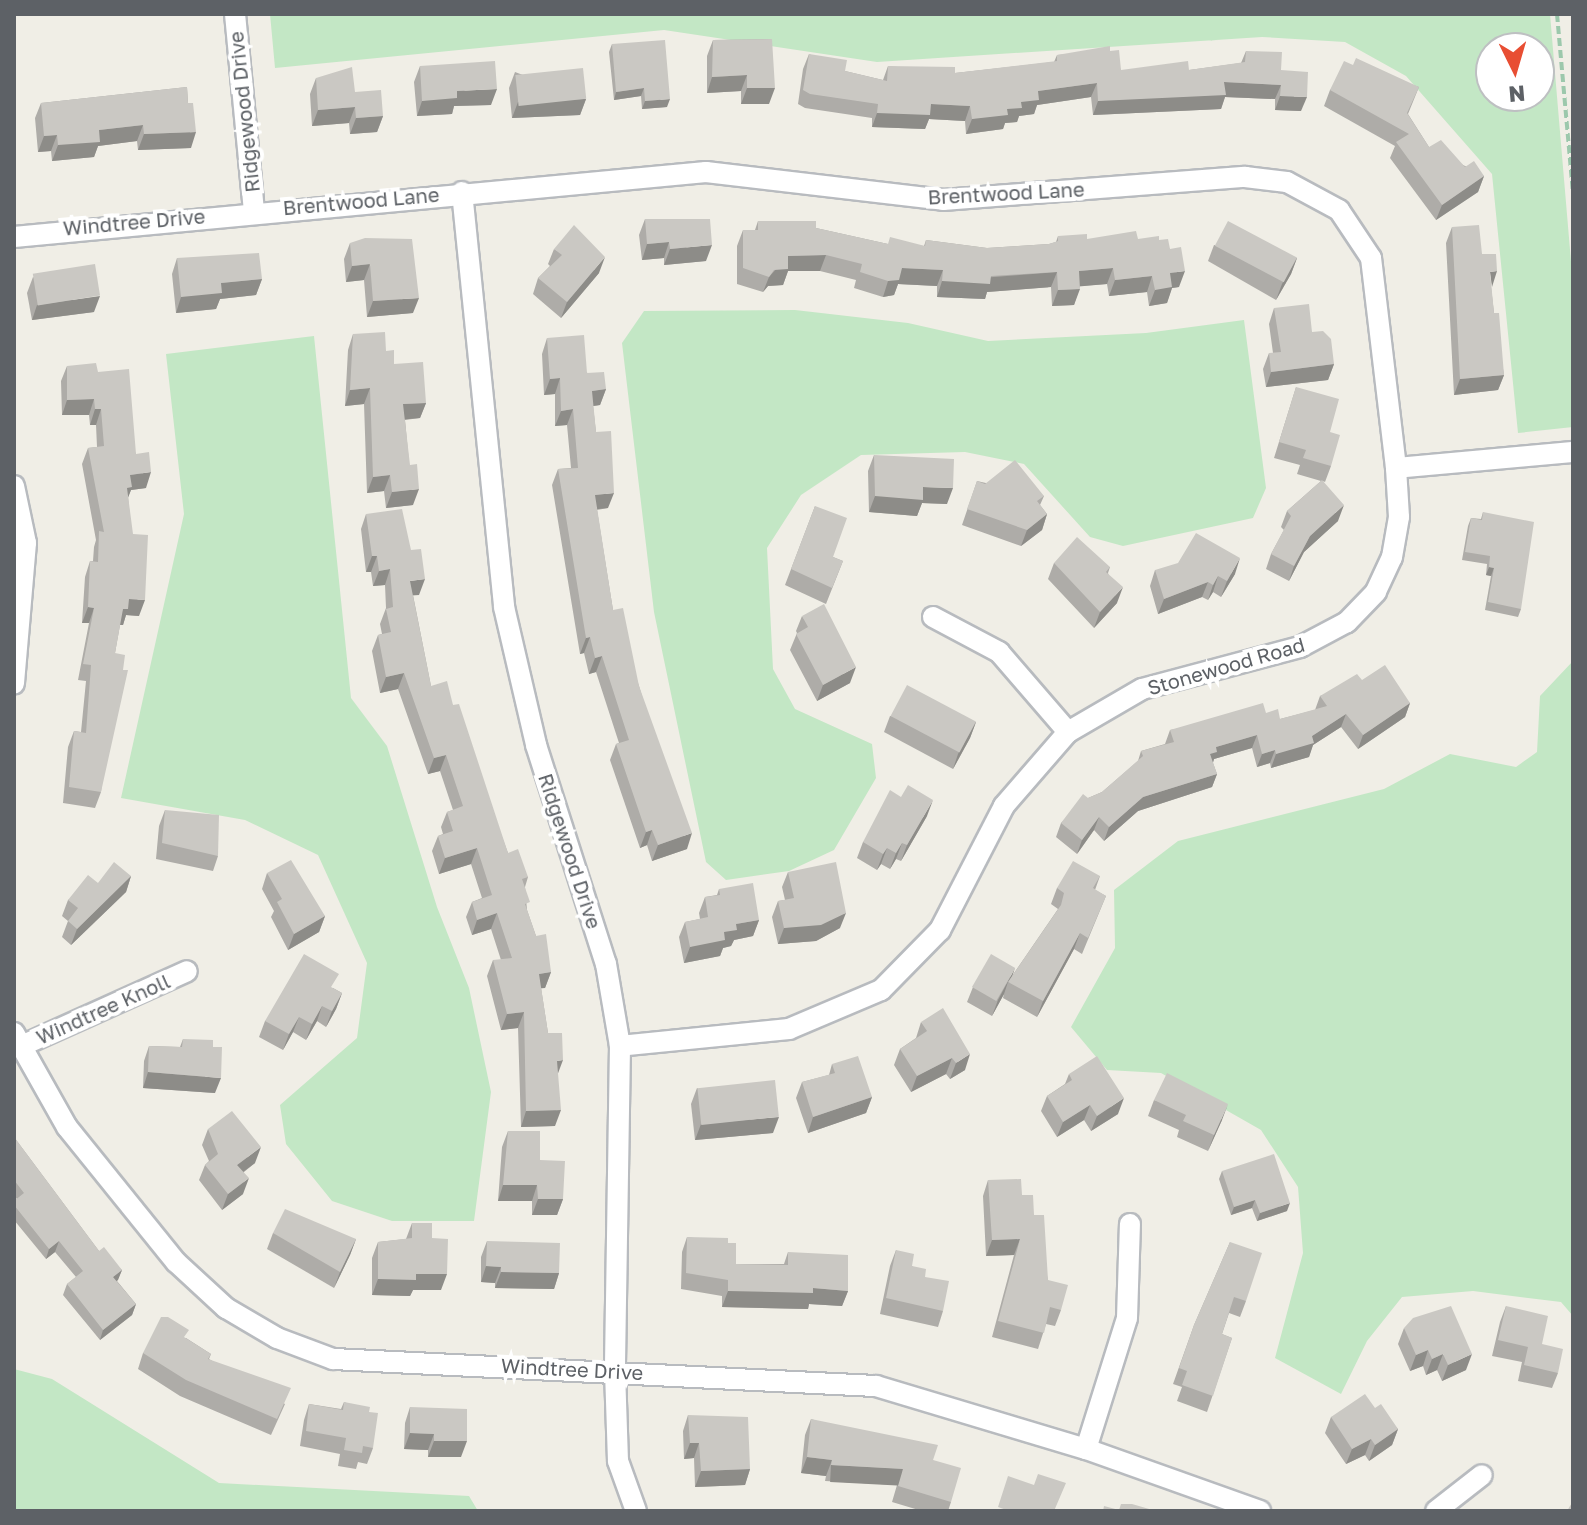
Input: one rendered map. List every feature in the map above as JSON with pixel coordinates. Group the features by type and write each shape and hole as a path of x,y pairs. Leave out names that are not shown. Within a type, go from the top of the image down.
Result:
{"street":[{"name":"Ridgewood Drive","path":"235,14 254,211"},
{"name":"Brentwood Lane","path":"254,211 706,172 943,200 1245,177 1287,182 1339,210 1371,258 1396,468"},
{"name":"Ridgewood Drive","path":"462,192 504,607 536,745 606,964 620,1046 615,1371 618,1461 636,1511"},
{"name":"Windtree Drive","path":"14,237 254,211"},
{"path":"1396,468 1573,452"},
{"name":"Stonewood Road","path":"620,1046 789,1029 881,990 940,930 1004,806 1068,732 1142,689 1300,647 1347,622 1376,592 1392,557 1399,517 1396,468"},
{"path":"14,486 26,543 14,683"},
{"path":"933,617 999,652 1068,732"},
{"name":"Windtree Knoll","path":"16,1040 187,971"},
{"name":"Windtree Drive","path":"16,1040 67,1127 176,1262 226,1308 277,1338 333,1359 876,1386 1086,1449 1260,1511"},
{"path":"1086,1449 1127,1318 1130,1224"},
{"path":"1436,1511 1482,1475"}],"path":[{"path":"1557,14 1573,193"}],"green space":[{"path":"270,14 1550,14 1552,32 1475,32 1475,112 1555,112 1555,73 1573,285 1573,427 1518,433 1492,174 1406,76 1345,42 1262,37 877,62 664,30 275,68"},
{"path":"795,310 908,323 988,341 1146,333 1244,320 1266,488 1253,518 1123,546 1090,537 1024,464 965,452 861,455 801,495 767,548 773,669 795,709 872,744 876,778 834,850 789,871 726,880 706,862 654,612 622,343 644,311"},
{"path":"314,336 351,698 387,746 437,907 469,988 491,1092 474,1221 392,1221 332,1201 286,1144 280,1105 357,1038 367,963 318,855 245,820 121,798 184,514 166,354"},
{"path":"1573,661 1573,1316 1561,1302 1473,1291 1402,1297 1367,1341 1341,1394 1275,1358 1303,1253 1298,1187 1261,1130 1161,1073 1107,1070 1071,1027 1115,948 1114,890 1178,841 1384,789 1450,754 1516,767 1537,752 1540,696"},
{"path":"14,1369 52,1379 219,1483 469,1496 478,1511 14,1511"}],"building":[{"path":"772,39 775,88 747,88 747,75 712,77 713,40"},
{"path":"665,40 670,99 645,101 644,88 616,92 612,44"},
{"path":"1110,46 1110,51 1119,50 1121,70 1188,61 1189,70 1245,62 1246,51 1282,52 1281,70 1308,72 1307,97 1280,96 1281,85 1224,82 1226,95 1098,101 1097,83 1038,91 1039,100 1021,102 1022,108 1007,109 1008,115 972,119 970,106 931,104 930,115 877,113 878,104 810,94 803,90 809,54 847,60 845,71 887,81 888,66 955,67 955,73 1057,61 1057,55"},
{"path":"1356,58 1419,87 1407,113 1429,147 1441,140 1465,167 1474,161 1484,176 1442,205 1396,142 1409,134 1330,90 1344,61 1353,65"},
{"path":"495,61 497,89 457,91 457,98 422,101 420,66"},
{"path":"352,67 355,92 381,90 383,116 356,118 355,107 318,110 316,78"},
{"path":"583,68 586,99 519,106 515,75"},
{"path":"187,87 188,103 193,103 196,132 144,134 143,125 99,130 100,142 58,145 57,135 44,136 41,103"},
{"path":"645,219 710,219 712,245 670,249 669,242 647,244"},
{"path":"758,221 816,221 816,228 888,244 890,237 925,246 926,240 987,248 1049,244 1058,241 1058,236 1087,234 1087,239 1136,231 1138,239 1159,236 1159,240 1168,239 1170,249 1181,247 1185,271 1170,273 1172,287 1155,290 1152,276 1115,280 1113,268 1079,271 1080,289 1058,290 1057,272 991,276 990,284 942,281 943,270 902,268 899,280 888,281 860,272 862,264 826,255 788,256 788,269 774,270 769,277 743,268 743,230 758,230"},
{"path":"1228,221 1297,258 1284,282 1215,246"},
{"path":"574,225 605,257 567,302 538,278 562,255 554,249"},
{"path":"1479,225 1482,254 1496,254 1497,271 1490,272 1494,313 1499,313 1504,375 1460,379 1452,227"},
{"path":"365,238 412,239 419,298 373,301 370,264 352,266 350,243"},
{"path":"259,253 262,279 221,283 222,293 181,297 177,258"},
{"path":"95,264 100,296 38,305 33,274"},
{"path":"1309,304 1312,332 1323,331 1331,339 1334,364 1271,372 1269,353 1281,352 1274,308"},
{"path":"385,332 386,351 394,350 394,364 423,362 426,403 403,404 410,465 417,464 419,489 392,492 390,475 373,477 370,388 350,390 353,334"},
{"path":"584,335 587,373 604,372 606,389 592,391 596,432 611,431 614,493 595,495 613,610 623,608 639,686 692,833 658,845 652,830 646,832 616,744 629,740 602,656 595,658 590,637 586,638 558,469 578,468 573,409 561,411 560,378 550,379 547,338"},
{"path":"96,363 98,372 129,369 136,454 149,452 151,472 130,475 132,487 127,488 133,534 148,535 145,600 129,599 128,609 123,609 115,653 125,655 123,670 128,670 101,792 69,787 74,731 86,733 91,665 83,664 94,608 88,607 90,561 98,562 99,531 104,532 88,448 104,446 101,409 95,409 94,399 67,400 67,366"},
{"path":"1296,387 1339,399 1330,432 1340,435 1331,466 1303,458 1306,450 1279,442"},
{"path":"874,455 954,459 953,488 923,487 923,500 875,496"},
{"path":"1015,460 1044,496 1037,501 1047,514 1027,530 967,509 977,481 985,484"},
{"path":"1322,480 1344,505 1310,536 1294,566 1271,554 1291,516 1287,511"},
{"path":"815,506 847,518 833,557 843,561 832,588 791,569"},
{"path":"402,509 411,550 421,549 425,579 410,581 431,686 447,681 453,705 459,704 508,853 518,849 528,877 522,879 530,902 525,904 536,936 546,934 551,972 539,974 548,1033 562,1033 563,1060 557,1061 561,1110 526,1111 524,1012 507,1014 493,960 512,958 497,913 477,920 472,902 492,895 477,848 445,858 438,836 453,831 447,812 463,806 446,755 434,758 404,673 386,677 378,635 391,632 386,609 393,607 390,569 379,571 377,556 372,556 366,514"},
{"path":"1483,512 1534,522 1521,609 1488,602 1494,568 1489,567 1490,556 1465,552 1471,518 1482,520"},
{"path":"1196,533 1240,558 1227,581 1218,576 1213,585 1208,582 1164,599 1155,570 1178,563"},
{"path":"1077,537 1110,567 1106,572 1123,587 1100,612 1054,563"},
{"path":"824,604 856,667 823,685 796,634 808,627 802,616"},
{"path":"1385,665 1410,703 1363,735 1346,714 1312,736 1314,743 1276,754 1275,750 1262,754 1257,735 1216,747 1217,752 1210,754 1217,774 1143,797 1109,827 1099,817 1082,840 1061,823 1083,794 1088,798 1102,792 1143,756 1141,751 1174,742 1170,730 1263,703 1266,713 1278,709 1280,719 1327,706 1320,696 1357,674 1362,680"},
{"path":"907,685 976,722 959,753 891,716"},
{"path":"908,785 933,800 907,845 902,843 896,853 887,848 883,854 863,842 890,790 901,797"},
{"path":"165,810 219,815 218,856 162,843"},
{"path":"291,860 325,916 294,934 277,902 282,899 267,873"},
{"path":"1073,861 1100,876 1093,888 1106,896 1088,938 1080,933 1043,1001 1008,982 1061,905 1064,893 1057,888"},
{"path":"114,862 131,876 77,929 68,921 78,908 68,900 88,875 98,883"},
{"path":"836,862 846,913 821,925 784,928 778,901 794,898 788,872"},
{"path":"753,883 759,920 736,924 737,930 724,932 725,940 690,947 685,922 708,917 705,897 720,895 719,889"},
{"path":"304,954 339,974 331,987 342,993 332,1011 322,1006 312,1024 299,1017 289,1034 265,1021"},
{"path":"991,954 1015,968 996,1001 972,987"},
{"path":"943,1008 970,1054 956,1063 952,1058 917,1076 900,1049 927,1031 921,1022"},
{"path":"183,1039 213,1040 213,1047 222,1047 221,1078 148,1072 149,1046 182,1047"},
{"path":"858,1056 872,1097 813,1117 802,1082 835,1073 832,1064"},
{"path":"1097,1056 1124,1098 1097,1116 1090,1105 1063,1122 1047,1096 1072,1080 1069,1074"},
{"path":"1167,1073 1228,1104 1214,1135 1183,1121 1186,1115 1154,1100"},
{"path":"775,1080 779,1117 701,1125 697,1088"},
{"path":"232,1111 261,1147 237,1165 249,1178 228,1194 205,1165 218,1154 208,1129"},
{"path":"508,1131 540,1131 540,1160 565,1161 563,1199 538,1199 537,1185 503,1185"},
{"path":"14,1137 99,1251 104,1247 122,1270 113,1277 136,1304 103,1330 67,1284 83,1271 59,1241 49,1249 14,1205 14,1201 24,1193 14,1180"},
{"path":"1274,1154 1290,1203 1260,1213 1255,1200 1234,1207 1222,1171"},
{"path":"1021,1179 1022,1195 1033,1195 1034,1215 1044,1215 1048,1280 1068,1285 1061,1310 1050,1307 1044,1333 998,1321 1020,1239 992,1240 988,1180"},
{"path":"285,1209 356,1239 340,1272 273,1233"},
{"path":"412,1223 432,1223 432,1238 448,1239 447,1274 416,1274 416,1280 378,1279 378,1242 412,1238"},
{"path":"687,1237 728,1238 728,1243 736,1243 736,1264 788,1265 788,1252 848,1255 848,1291 813,1288 813,1293 728,1291 728,1280 686,1273"},
{"path":"487,1241 560,1243 559,1273 501,1272 501,1267 486,1266"},
{"path":"1230,1242 1262,1253 1246,1301 1234,1297 1222,1334 1232,1338 1213,1396 1182,1385 1187,1371 1179,1368"},
{"path":"896,1250 914,1254 912,1266 926,1269 925,1277 949,1281 943,1311 886,1298"},
{"path":"1451,1306 1472,1354 1448,1365 1443,1354 1432,1359 1428,1350 1416,1355 1404,1328 1413,1318"},
{"path":"1506,1306 1548,1316 1542,1344 1563,1349 1558,1373 1524,1365 1528,1347 1498,1340"},
{"path":"161,1317 168,1317 189,1330 184,1337 211,1354 208,1359 291,1388 277,1419 186,1380 143,1353"},
{"path":"1365,1394 1375,1408 1381,1404 1398,1429 1375,1445 1371,1439 1352,1449 1331,1417"},
{"path":"344,1402 370,1407 369,1412 378,1413 373,1448 363,1446 362,1453 344,1450 346,1438 306,1431 309,1404 343,1410"},
{"path":"410,1407 467,1409 467,1441 434,1441 434,1434 410,1433"},
{"path":"688,1415 748,1417 750,1469 701,1471 699,1443 690,1443"},
{"path":"811,1419 938,1445 933,1460 961,1468 951,1502 898,1486 903,1469 831,1465 832,1460 807,1457"},
{"path":"1038,1474 1066,1483 1054,1511 1009,1511 998,1507 1008,1476 1034,1485"},
{"path":"1121,1504 1156,1511 1103,1511 1104,1506 1119,1510"}]}
